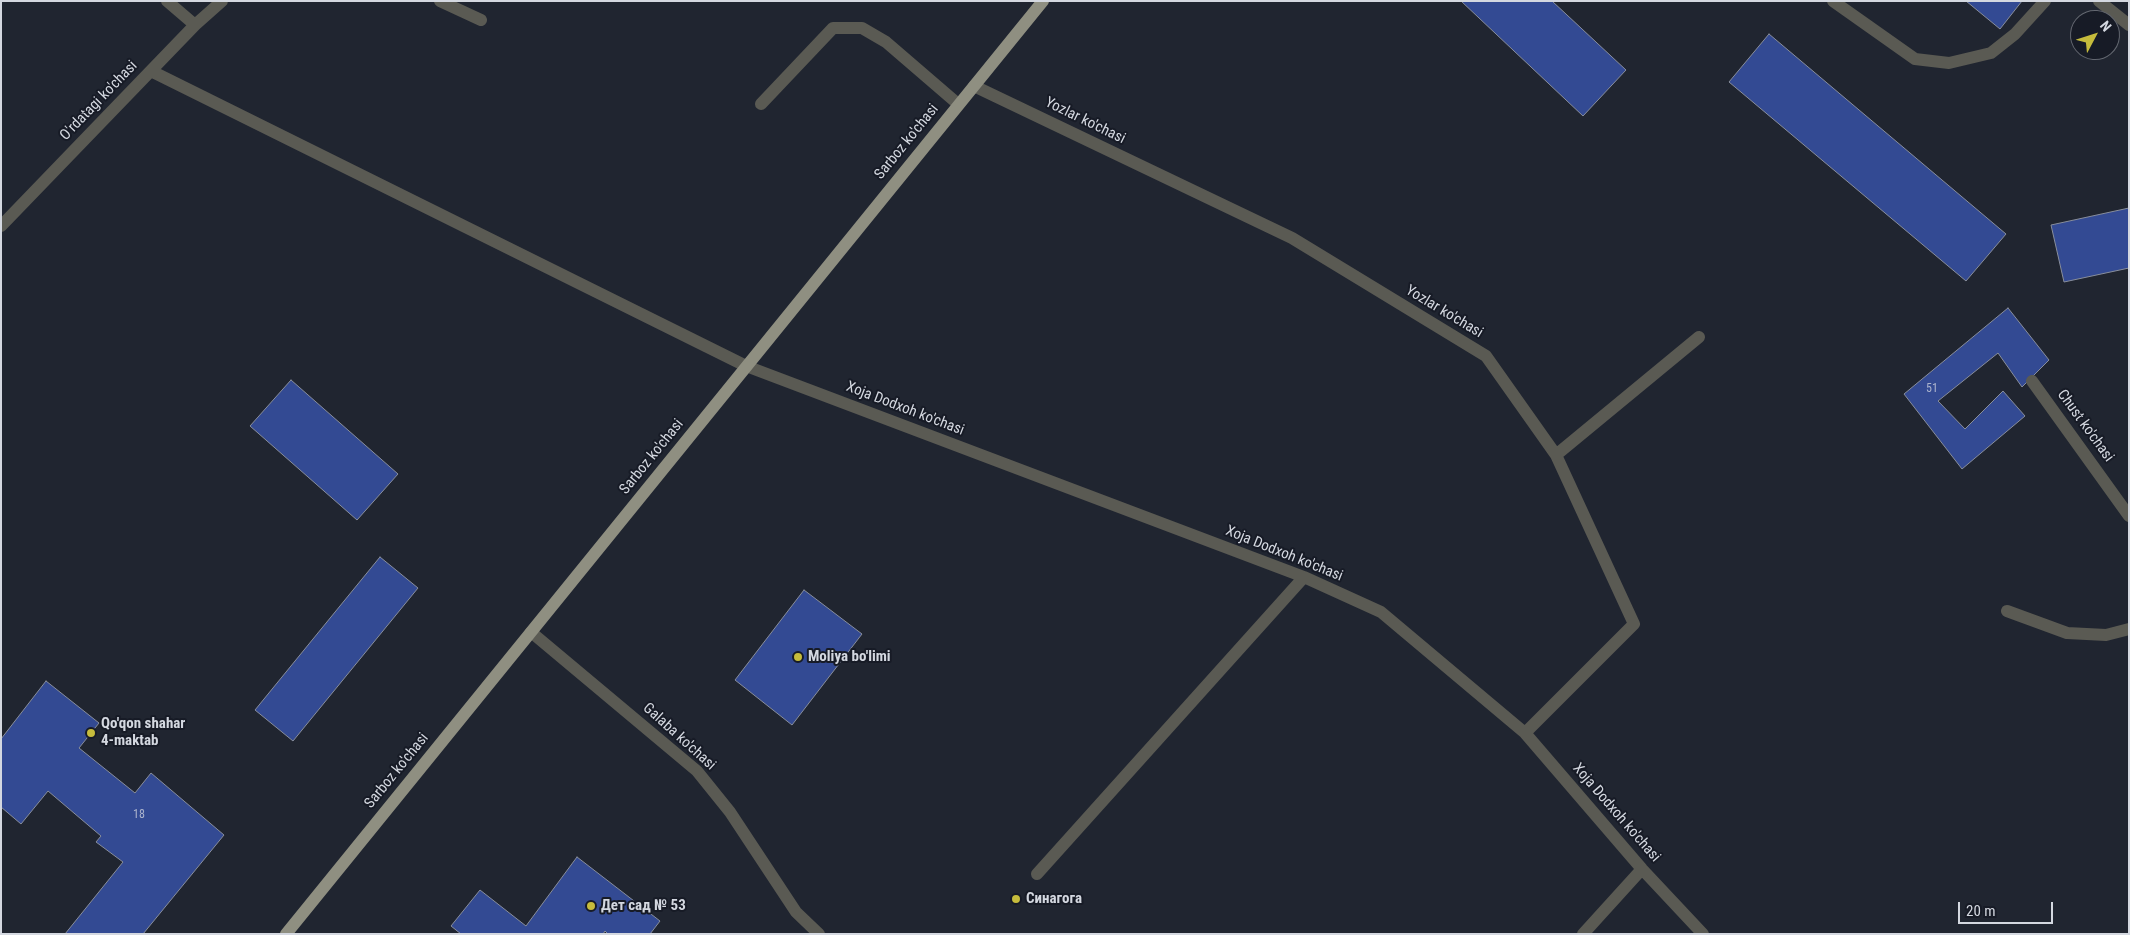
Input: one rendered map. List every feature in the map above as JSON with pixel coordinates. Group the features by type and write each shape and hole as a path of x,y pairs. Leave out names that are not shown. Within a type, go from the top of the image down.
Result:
{"main road":[{"name":"Sarboz ko'chasi","path":"286,934 958,104 1044,1"}],"street":[{"path":"167,1 195,26"},
{"name":"O'rdatagi ko'chasi","path":"1,226 195,26 222,1"},
{"path":"440,1 481,20"},
{"path":"1833,1 1914,59 1949,64 1991,53 2015,34 2045,1"},
{"path":"2099,1 2129,25"},
{"path":"761,104 833,28 862,28 886,42 958,104"},
{"name":"Xoja Dodxoh ko'chasi","path":"151,71 746,366 1304,577 1380,612 1525,733 1642,869 1703,934"},
{"name":"Yozlar ko'chasi","path":"974,86 1292,238 1486,356 1556,455 1634,624 1525,733"},
{"path":"1556,455 1699,337"},
{"name":"Chust ko'chasi","path":"2032,381 2129,516"},
{"path":"1037,874 1304,577"},
{"path":"2007,611 2067,633 2106,635 2129,629"},
{"name":"Galaba ko'chasi","path":"531,632 697,771 730,812 796,912 820,934"},
{"path":"1583,934 1642,869"}],"building":[{"path":"1461,1 1552,1 1626,70 1583,116"},
{"path":"1966,1 2022,1 2000,29"},
{"path":"1769,34 2006,234 1966,281 1729,82"},
{"path":"2129,208 2129,268 2064,282 2051,225"},
{"path":"2008,308 2049,360 2022,387 1998,353 1938,401 1965,429 2003,391 2025,416 1962,469 1904,394"},
{"path":"291,380 398,474 357,520 250,426"},
{"path":"380,557 418,588 293,741 255,710"},
{"name":"Moliya bo'limi","path":"804,590 862,634 792,725 735,680"},
{"path":"46,681 99,723 79,748 135,793 151,773 224,835 143,934 65,934 123,862 96,842 101,836 48,791 21,824 1,807 1,739"},
{"name":"Дет сад № 53","path":"577,857 660,921 650,934 608,934 605,931 603,934 461,934 451,926 480,890 526,926"}],"place":[{"name":"Moliya bo'limi","path":"798,657"},
{"name":"Qo'qon shahar 4-maktab","path":"91,733"},
{"name":"Синагога","path":"1016,899"},
{"name":"Дет сад № 53","path":"591,906"}]}
